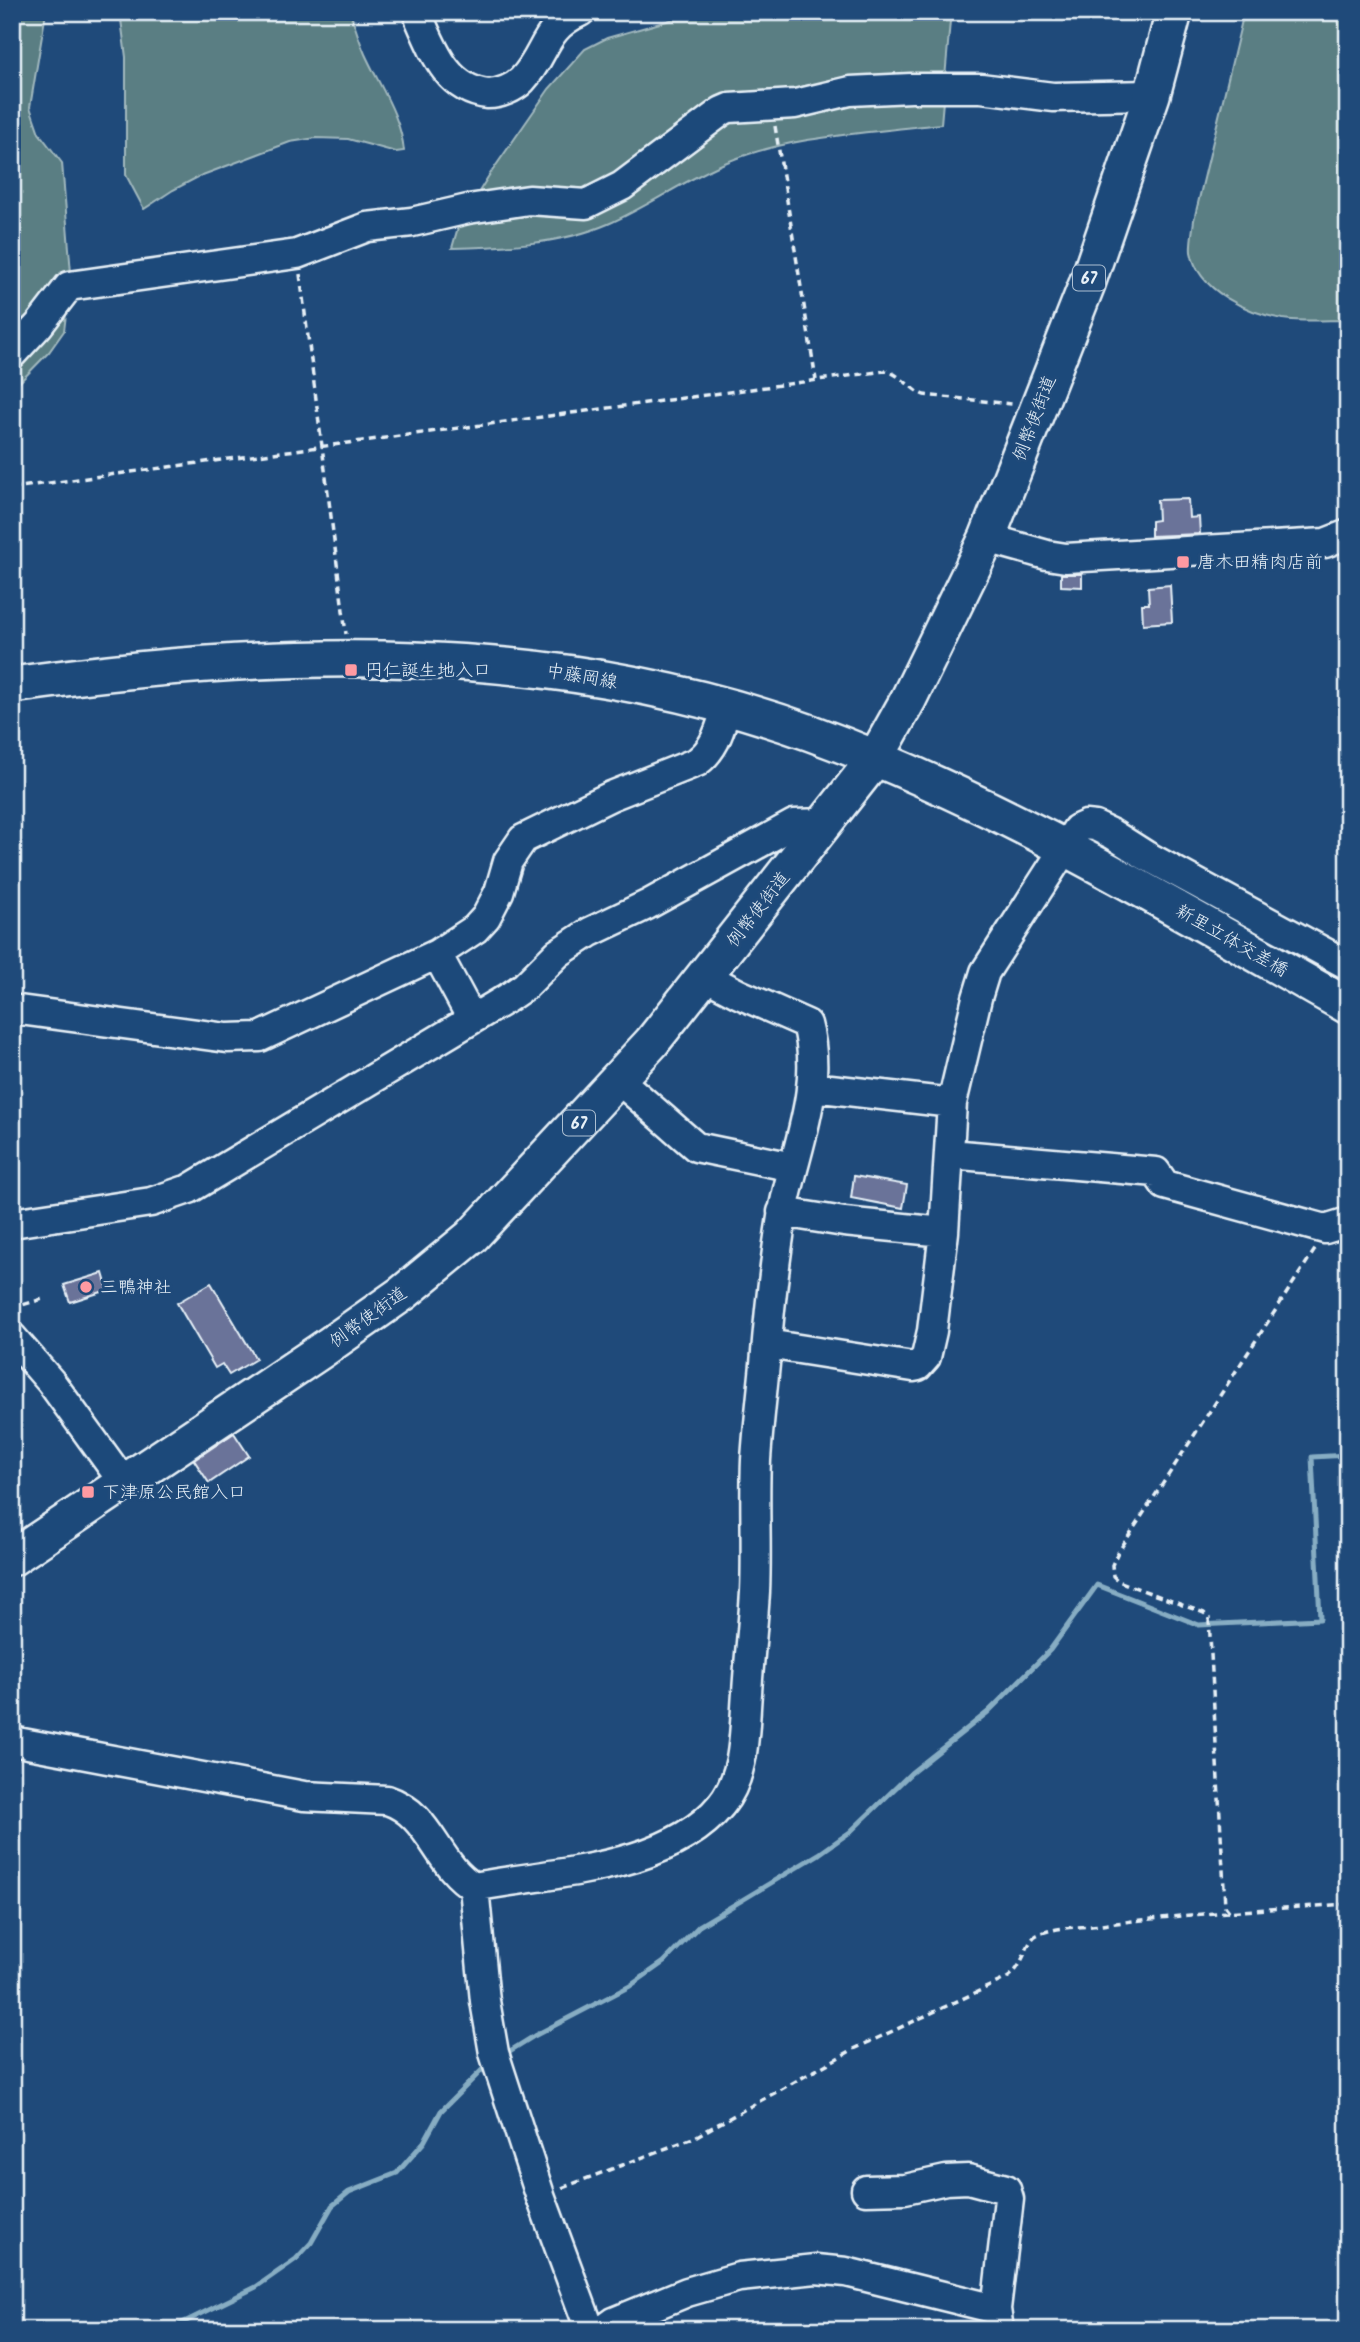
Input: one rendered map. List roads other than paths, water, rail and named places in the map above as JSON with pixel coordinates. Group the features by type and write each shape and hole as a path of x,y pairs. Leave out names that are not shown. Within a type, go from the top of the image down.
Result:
{"main road":[{"name":"例幣使街道","path":"12,1558 332,1343 440,1264 496,1213 619,1080 705,976 875,759 908,700 987,538 1087,284 1152,95 1174,12"},
{"name":"中藤岡線","path":"12,685 195,664 269,659 348,657 538,668 727,707 810,733 970,801 1115,874"},
{"name":"新里立体交差橋","path":"1115,874 1348,1006"}],"street":[{"path":"420,20 438,60 455,81 475,92 492,94 508,90 522,81 554,29 580,12"},
{"path":"12,354 69,286 297,254 367,226 412,222 468,209 529,200 586,204 622,186 729,108 795,104 850,91 911,88 981,89 1053,97 1152,95"},
{"path":"987,538 1066,558 1325,543 1348,534"},
{"path":"12,1009 227,1038 260,1037 437,954 475,929 486,917 499,892 508,862 523,839 611,796 698,762 713,746 727,707"},
{"path":"12,1223 150,1202 189,1189 525,986 558,953 590,932 659,898 794,824 825,823"},
{"path":"767,1344 900,1365 918,1366 926,1357 932,1331 944,1231 952,1103 977,998 985,972 1077,829 1086,825 1096,827 1348,965"},
{"path":"437,954 472,1019"},
{"path":"12,1741 304,1796 387,1800 414,1814 454,1872 474,1886 628,1860 679,1839 702,1825 723,1803 737,1777 742,1745 755,1591 756,1458 773,1275 782,1212 813,1087 811,1040 807,1024 705,976"},
{"path":"619,1080 696,1147 793,1167"},
{"path":"813,1087 952,1103"},
{"path":"950,1154 1156,1172 1165,1185 1336,1226"},
{"path":"782,1212 844,1222 944,1231"},
{"path":"12,1337 51,1382 124,1483"},
{"path":"474,1886 492,2043 540,2195 590,2330"},
{"path":"603,2330 614,2322 687,2292 739,2277 816,2269 846,2272 998,2320 1009,2199 1006,2189 968,2179 946,2180 905,2189 866,2190"}],"waterway":[{"path":"505,2054 630,1986 664,1962 699,1926 819,1854 850,1832 911,1773 988,1712 1050,1650 1097,1585 1199,1625 1320,1619 1312,1457 1348,1455"},
{"path":"168,2330 256,2287 296,2259 311,2243 332,2206 349,2192 397,2173 424,2142 441,2111 487,2065"}],"place":[{"name":"唐木田精肉店前","path":"1183,562"},
{"name":"円仁誕生地入口","path":"351,670"},
{"name":"三鴨神社","path":"86,1287"},
{"name":"下津原公民館入口","path":"88,1492"}]}
